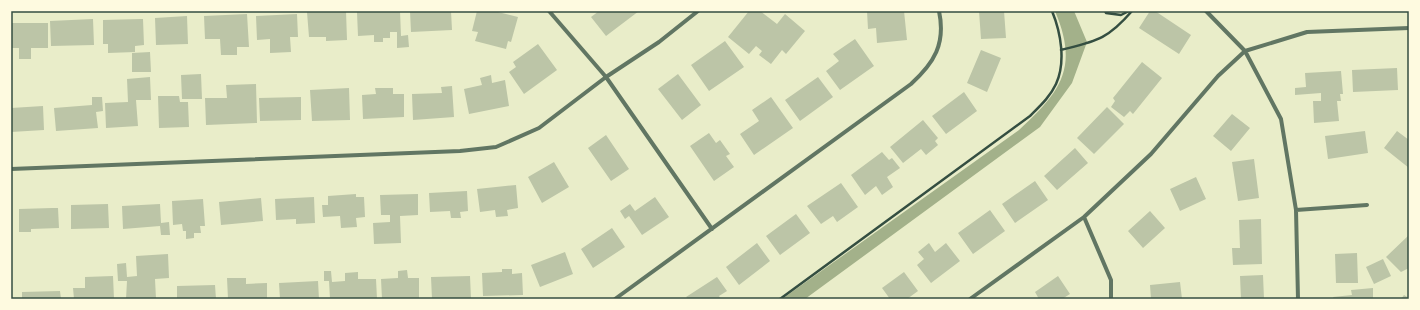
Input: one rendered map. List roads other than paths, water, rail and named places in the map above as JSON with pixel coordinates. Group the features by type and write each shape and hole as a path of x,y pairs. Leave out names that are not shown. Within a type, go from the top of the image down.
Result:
{"street":[{"path":"549,11 606,77 712,229"},
{"path":"11,169 452,152 496,147 540,128 606,77 659,42 698,11"},
{"path":"615,299 911,84 932,62 937,52 942,28 939,11"},
{"path":"1206,11 1246,51 1281,119 1296,210 1298,299"},
{"path":"970,299 1084,217 1151,154 1218,76 1246,51 1307,32 1409,28"},
{"path":"1296,210 1367,205"},
{"path":"1084,217 1111,280 1111,299"}]}
